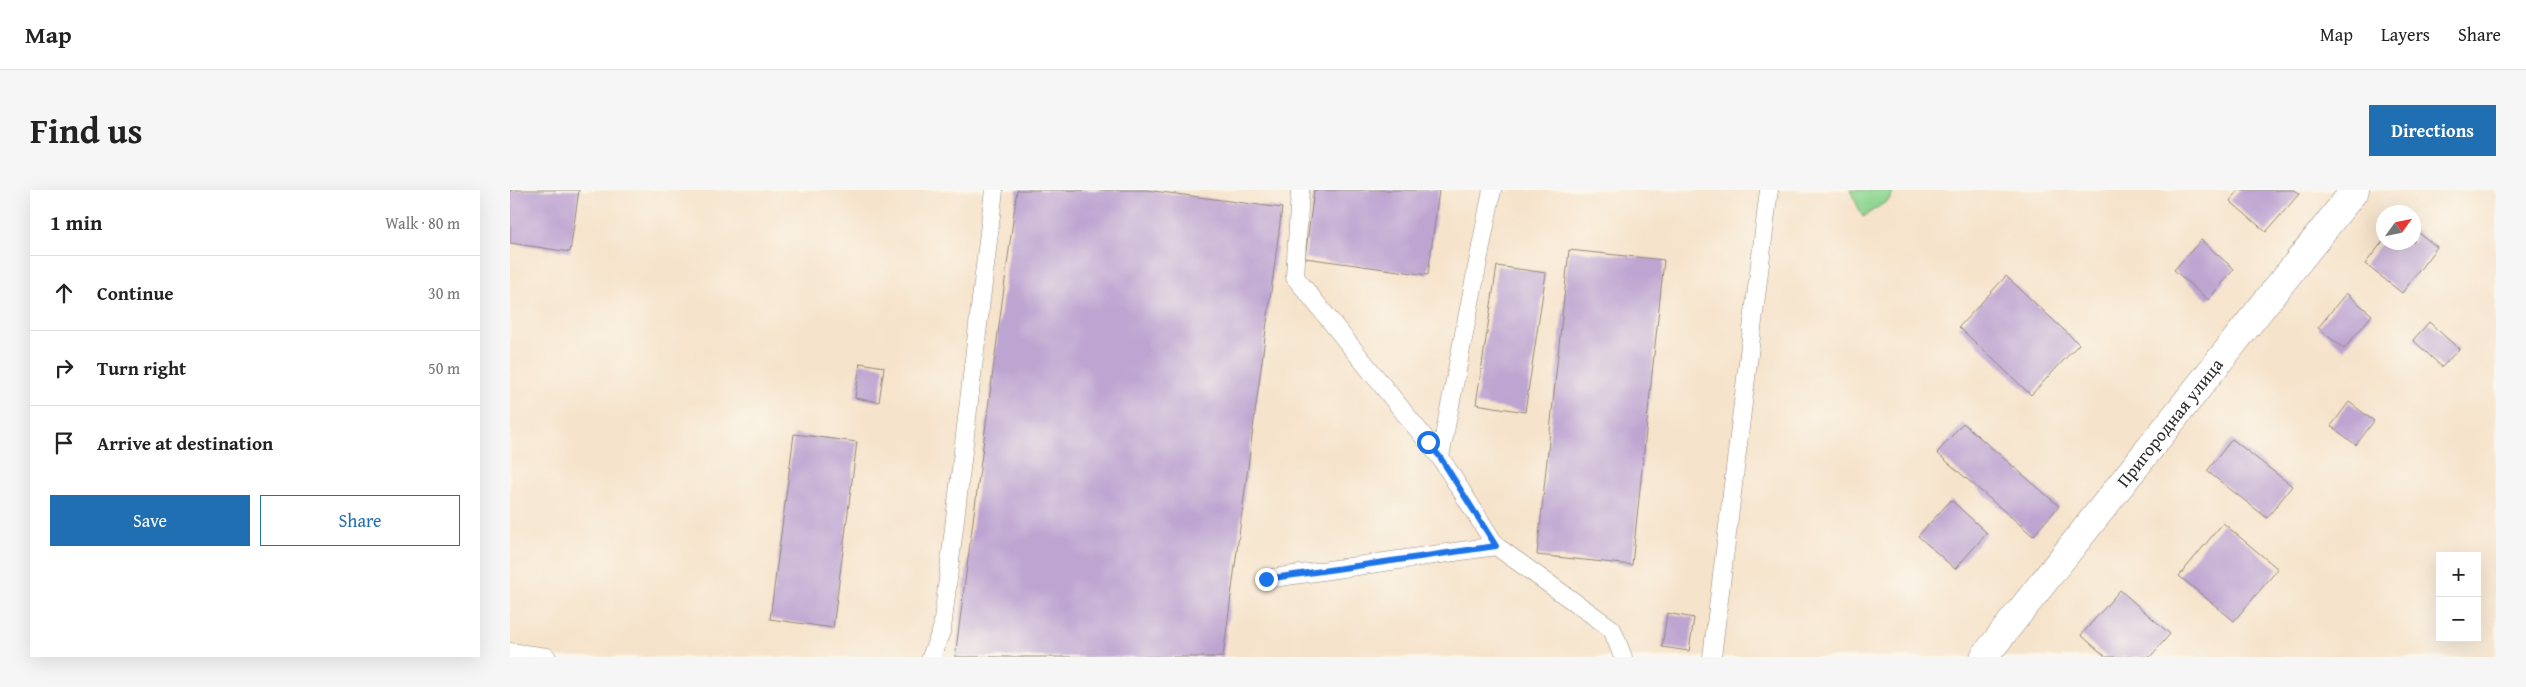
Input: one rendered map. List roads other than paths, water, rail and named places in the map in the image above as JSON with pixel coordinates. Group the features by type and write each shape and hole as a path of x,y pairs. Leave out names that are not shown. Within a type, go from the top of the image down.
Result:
{"street":[{"name":"Пригородная улица","path":"1984,657 2355,190"}],"lane":[{"path":"932,657 942,629 994,190"},
{"path":"1300,190 1295,277 1440,457 1496,546 1612,629 1623,657"},
{"path":"1440,457 1492,190"},
{"path":"1712,657 1770,191"},
{"path":"1266,579 1496,546"},
{"path":"510,652 547,657"}]}
